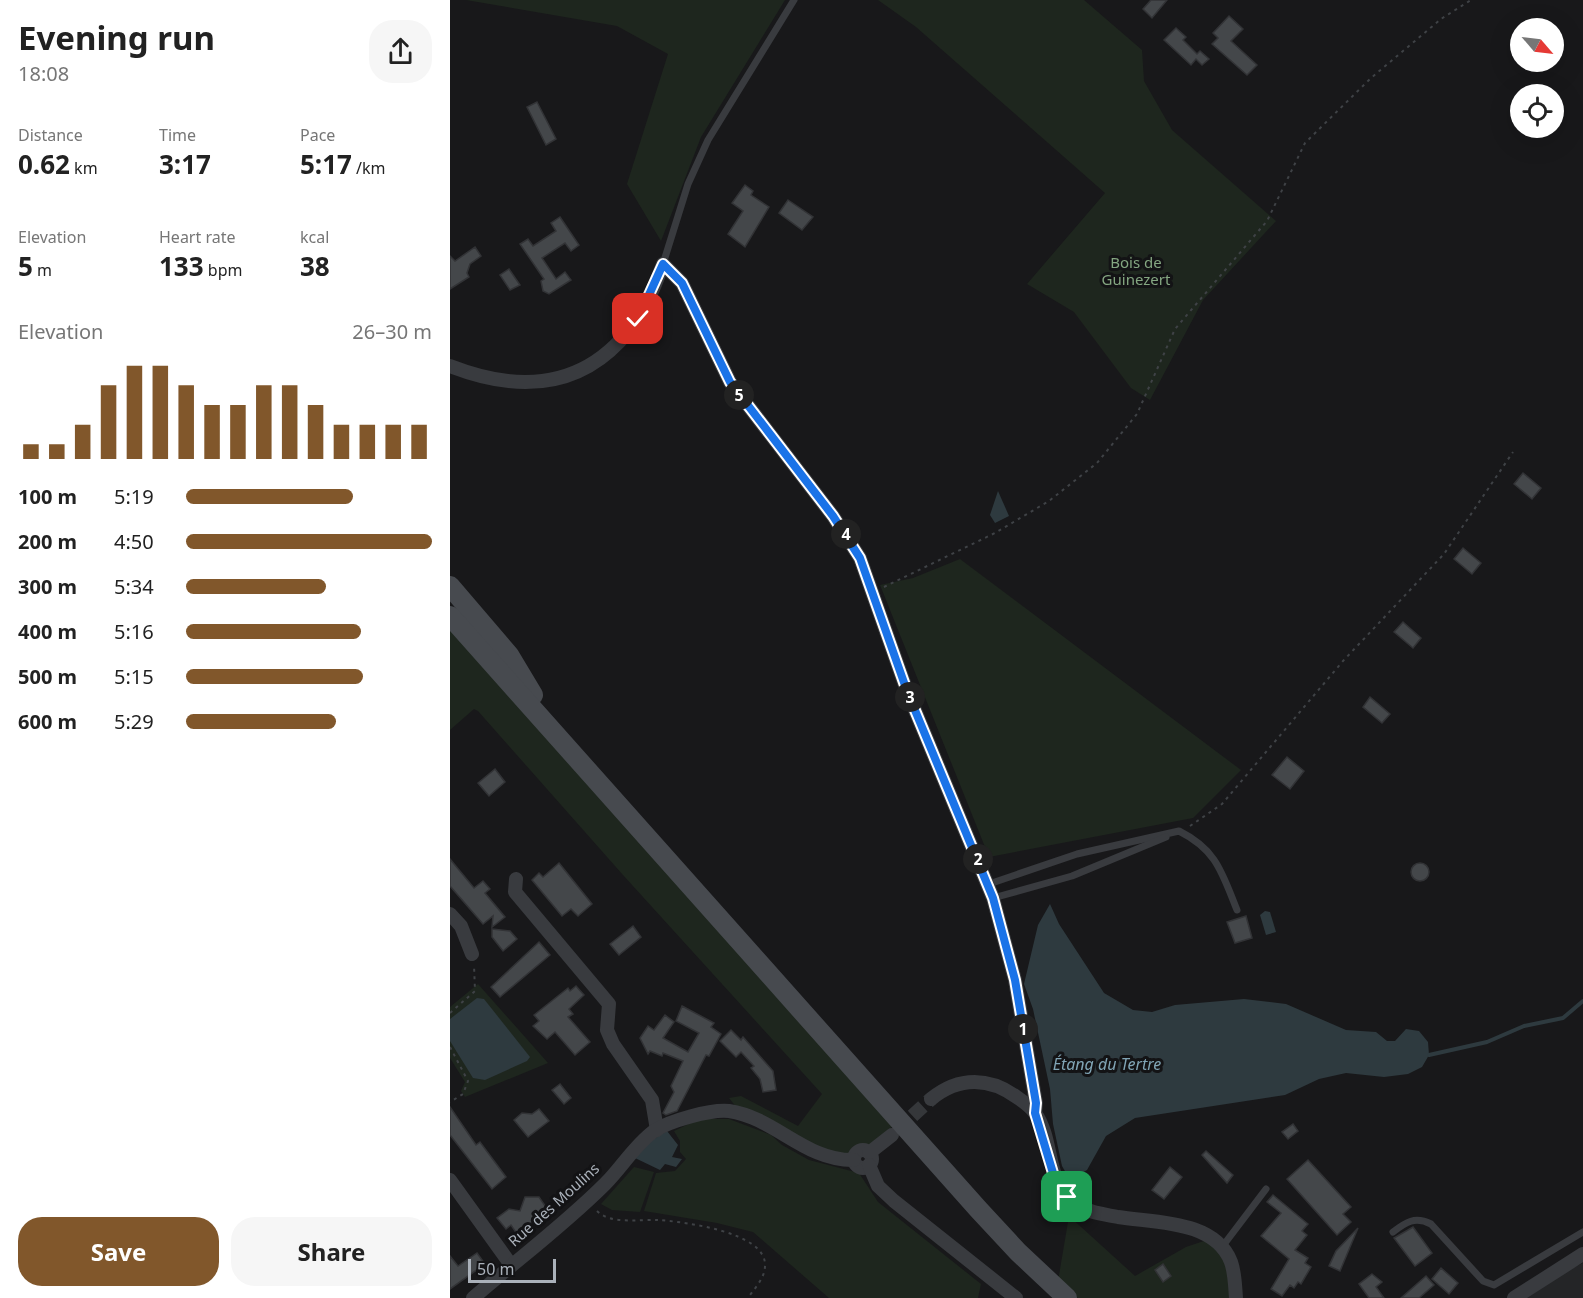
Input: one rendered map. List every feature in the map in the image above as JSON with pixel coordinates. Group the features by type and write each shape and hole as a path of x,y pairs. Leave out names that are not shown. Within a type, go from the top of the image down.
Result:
{"main road":[{"path":"450,586 509,655 555,734"},
{"path":"450,616 979,1210 1018,1252 1067,1298"}],"street":[{"path":"450,366 512,383 561,378 585,368 607,353 638,319 663,264 682,283 730,382 852,543 868,577 907,691 991,891 1015,980 1036,1103 1035,1113 1056,1182 1074,1202 1097,1213 1201,1232 1222,1247 1233,1268 1236,1298"},
{"path":"516,879 515,892 609,1004 607,1030 613,1044 652,1100 653,1123 657,1130"},
{"path":"450,914 461,927 472,954"},
{"path":"931,1100 956,1085 984,1082 1010,1092 1035,1113"},
{"name":"Rue des Moulins","path":"473,1298 606,1184 639,1144 657,1130 709,1113 723,1111 742,1113 763,1121 810,1151 826,1158 854,1160 860,1150 869,1159"},
{"path":"892,1135 869,1159 878,1186 1016,1298"},
{"path":"450,1180 512,1265"},
{"path":"1514,1298 1583,1254"}],"lane":[{"path":"663,264 688,184 708,140 794,0"},
{"path":"991,891 1077,854 1179,831 1198,840 1218,862 1237,910"},
{"path":"991,891 1072,876 1179,831"},
{"path":"1222,1247 1266,1189"},
{"path":"1393,1232 1409,1220 1420,1220 1431,1224 1483,1281 1494,1285 1583,1232"}],"path":[{"path":"872,593 995,533 1049,501 1097,463 1137,414 1175,329 1267,221 1305,143 1371,78 1441,19 1471,0"},
{"path":"1179,831 1195,824 1222,804 1343,661 1444,554 1513,452"},
{"path":"450,1013 475,992 472,954"},
{"path":"450,1047 468,1081 463,1094 450,1102"},
{"path":"590,1198 598,1212 608,1218 660,1220 718,1230 744,1239 763,1255 765,1267 762,1278 747,1298"}],"shaded area":[{"path":"1583,1263 1583,1298 1522,1298 1550,1279"}],"green space":[{"path":"466,0 785,0 701,137 661,241 627,184 668,54 617,26"},
{"name":"Bois de Guinezert","path":"878,0 1084,0 1142,50 1144,81 1172,130 1276,221 1203,300 1150,400 1131,388 1074,312 1027,284 1105,193 916,27"},
{"path":"960,559 1241,770 1193,818 989,857 880,585 913,578"},
{"path":"450,623 893,1126 856,1152 842,1155 831,1154 804,1144 737,1108 729,1098 741,1096 798,1126 822,1094 478,711 474,709 450,730"},
{"path":"478,984 548,1063 465,1097 461,1091 465,1082 450,1058 450,1007"},
{"path":"699,1119 729,1119 771,1135 782,1145 809,1160 859,1173 878,1202 981,1284 978,1298 829,1298 753,1232 717,1223 644,1211 656,1173 675,1171 686,1159 680,1152 680,1141 674,1131"},
{"path":"634,1167 654,1172 640,1212 612,1210 601,1204"},
{"path":"1069,1216 1135,1276 1186,1247 1204,1241 1210,1242 1225,1259 1231,1298 1078,1298 1058,1281"}],"water":[{"path":"998,491 1009,516 995,523 990,515"},
{"name":"Étang du Tertre","path":"1050,904 1059,924 1104,993 1133,1010 1152,1012 1175,1005 1244,999 1286,1004 1346,1030 1376,1032 1387,1041 1395,1041 1406,1029 1419,1031 1428,1042 1429,1055 1422,1067 1408,1074 1384,1077 1346,1073 1319,1079 1285,1095 1135,1118 1106,1136 1087,1170 1070,1180 1062,1166 1053,1124 1050,1089 1033,1009 1024,984 1038,925"},
{"path":"1265,911 1270,912 1276,932 1266,935 1260,915"},
{"path":"477,998 484,999 530,1057 527,1061 485,1080 473,1078 450,1041 450,1019"},
{"path":"667,1131 678,1145 672,1157 682,1159 676,1167 665,1164 660,1170 635,1158 649,1142"}],"building":[{"path":"1151,0 1167,0 1152,18 1143,9"},
{"path":"1229,16 1243,29 1231,41 1257,65 1247,75 1212,44 1218,38 1213,33"},
{"path":"1176,28 1186,37 1183,40 1197,54 1200,51 1209,59 1202,65 1196,59 1191,65 1164,40"},
{"path":"537,102 556,139 546,145 527,107"},
{"path":"745,185 753,191 751,195 769,207 745,247 728,234 743,211 732,203"},
{"path":"788,200 813,217 802,230 779,213"},
{"path":"560,217 579,245 571,251 565,243 542,258 556,279 565,272 571,280 549,294 543,291 541,281 544,279 520,244 528,239 533,246 556,231 551,223"},
{"path":"475,247 481,256 470,264 467,273 469,277 450,289 450,256 455,261"},
{"path":"509,269 520,285 510,290 500,275"},
{"path":"1523,473 1541,488 1532,499 1514,484"},
{"path":"1463,548 1481,563 1472,574 1454,559"},
{"path":"1403,622 1421,638 1413,648 1394,632"},
{"path":"1370,697 1390,714 1382,723 1363,707"},
{"path":"1287,757 1304,771 1290,789 1272,775"},
{"path":"495,769 505,782 489,796 478,783"},
{"path":"450,859 474,888 483,881 490,889 485,893 505,917 492,927 493,916 483,924 450,886"},
{"path":"559,863 592,904 578,916 571,909 562,916 532,880 539,873 543,877"},
{"path":"1420,863 1426,866 1429,872 1426,878 1420,881 1414,878 1411,872 1414,866"},
{"path":"1246,916 1252,938 1235,943 1227,922"},
{"path":"633,926 641,937 619,955 610,944"},
{"path":"492,929 510,931 517,939 503,951 492,937"},
{"path":"539,942 550,955 500,997 491,987"},
{"path":"576,986 584,995 569,1009 573,1014 568,1017 590,1042 575,1055 555,1032 547,1039 533,1026 539,1021 534,1015 568,988 570,991"},
{"path":"682,1006 714,1023 711,1027 721,1034 709,1056 706,1055 677,1111 666,1115 663,1113 674,1092 671,1086 683,1061 663,1053 662,1056 650,1051 648,1054 640,1038 648,1026 654,1030 665,1015 674,1022 663,1038 688,1052 699,1033 676,1021"},
{"path":"731,1030 741,1040 743,1037 773,1071 776,1090 763,1092 760,1079 751,1068 754,1066 741,1052 736,1057 720,1041"},
{"path":"560,1084 571,1098 564,1104 552,1090"},
{"path":"450,1107 476,1145 480,1142 506,1177 492,1189 450,1135"},
{"path":"539,1109 549,1121 528,1137 514,1120 522,1113 532,1114"},
{"path":"1293,1124 1298,1131 1288,1139 1282,1132"},
{"path":"1206,1151 1233,1175 1227,1183 1202,1155"},
{"path":"1308,1160 1351,1207 1343,1214 1351,1222 1337,1235 1287,1179"},
{"path":"1170,1167 1182,1177 1164,1199 1152,1190"},
{"path":"1273,1195 1308,1224 1302,1231 1307,1235 1295,1250 1308,1258 1305,1263 1311,1267 1301,1284 1298,1282 1294,1288 1290,1285 1282,1296 1271,1289 1289,1259 1261,1236 1281,1213 1267,1202"},
{"path":"525,1197 539,1197 548,1210 517,1234 511,1225 506,1229 497,1218 509,1209 520,1211"},
{"path":"1413,1227 1432,1253 1415,1266 1394,1238"},
{"path":"1358,1228 1340,1271 1329,1266 1336,1251"},
{"path":"477,1253 485,1264 450,1289 450,1256 458,1266"},
{"path":"1163,1264 1171,1276 1163,1282 1155,1270"},
{"path":"1441,1268 1458,1283 1449,1294 1432,1279"},
{"path":"1372,1274 1382,1282 1376,1287 1384,1298 1369,1298 1359,1284"},
{"path":"1426,1276 1434,1285 1419,1298 1401,1298"}],"waterway":[{"path":"1429,1055 1487,1042 1524,1026 1563,1018 1583,1001"}],"tunnel":[{"path":"897,1130 931,1099"}],"route":[{"path":"638,319 648,303 663,264 682,283 730,382 833,516 860,558 907,691 993,898 1015,980 1036,1103 1035,1113 1041,1124 1056,1182 1067,1197"}]}
